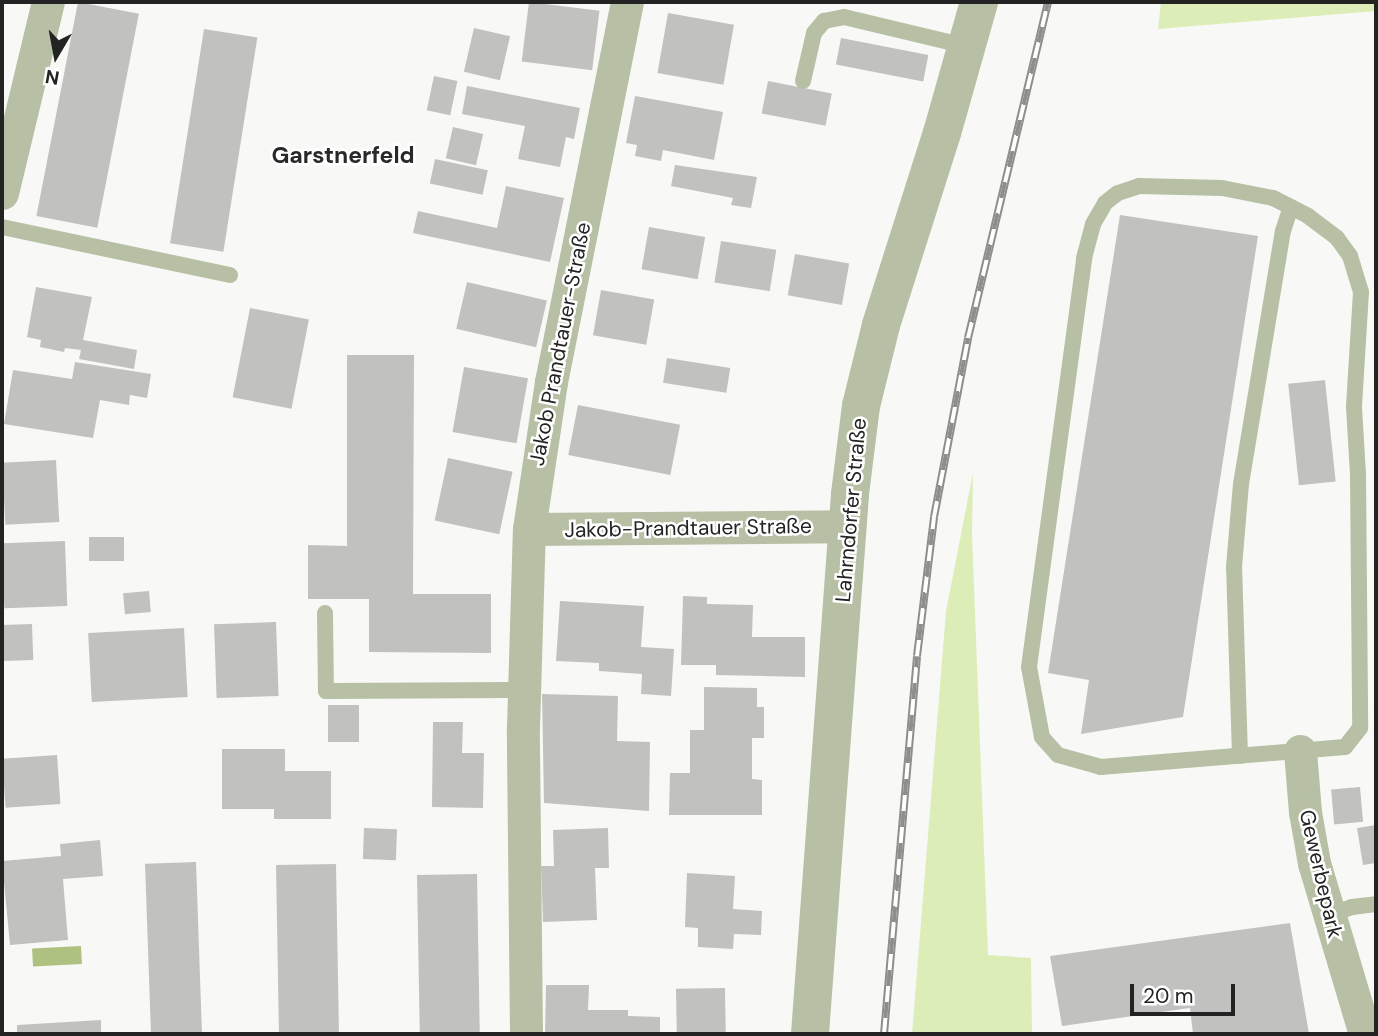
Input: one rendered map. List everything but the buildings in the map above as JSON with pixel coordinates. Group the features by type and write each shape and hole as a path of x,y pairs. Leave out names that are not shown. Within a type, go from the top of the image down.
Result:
{"street":[{"path":"2,193 48,2"},
{"name":"Jakob Prandtauer-Straße","path":"526,1034 524,690 529,529 551,382 627,2"},
{"name":"Lahrndorfer Straße","path":"810,1034 847,526 869,369 968,47 979,2"},
{"name":"Jakob-Prandtauer Straße","path":"529,529 847,526"},
{"name":"Gewerbepark","path":"1300,751 1305,812 1329,915 1365,1034"}],"lane":[{"path":"803,81 814,33 824,21 844,17 968,47"},
{"path":"1139,186 1222,188 1273,198 1291,206 1337,238 1350,256 1368,310 1354,407 1368,604 1360,728 1345,747 1101,767 1058,755 1042,737 1029,667 1084,257 1105,203 1118,193 1139,186"},
{"path":"1240,756 1234,567 1241,484 1283,231 1291,206"},
{"path":"2,227 230,275"},
{"path":"325,613 326,691 524,690"},
{"path":"1329,915 1352,907 1376,904"}],"shaded area":[{"path":"1161,2 1376,2 1376,11 1158,29"},
{"path":"973,473 972,533 988,955 1031,958 1032,1034 912,1034 946,611"},
{"path":"81,946 82,964 33,967 32,949"}],"railway":[{"path":"884,1034 917,656 934,517 968,338 1048,2"}],"district":[{"name":"Garstnerfeld","path":"343,155"}]}
